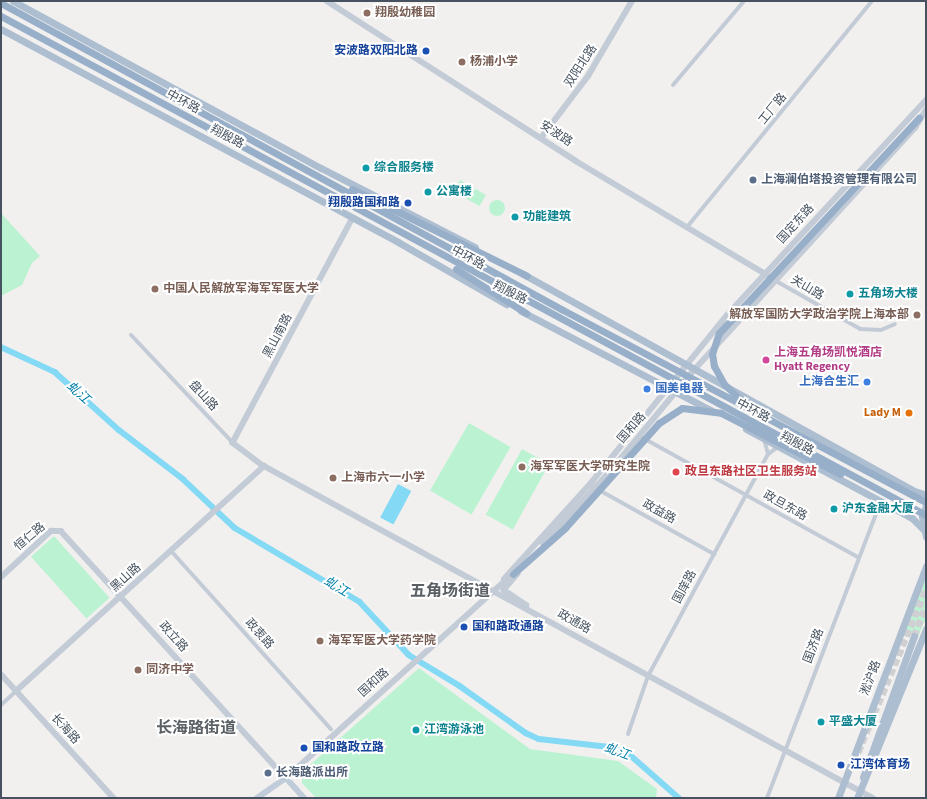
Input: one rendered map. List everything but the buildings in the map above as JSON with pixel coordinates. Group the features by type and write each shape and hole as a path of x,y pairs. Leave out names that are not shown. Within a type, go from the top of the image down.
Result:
{"highway":[{"name":"中环路","path":"1,3 313,172 563,310 926,502"},
{"name":"中环路","path":"1,16 558,319 926,515"},
{"path":"889,483 738,398 719,378 712,360 715,340 724,325 856,183 919,118"},
{"path":"313,172 376,199 527,276"},
{"path":"402,234 526,313"},
{"path":"513,574 529,564 566,528 659,423 672,412 689,407 721,413 820,466 884,493"}],"main road":[{"name":"翔殷路","path":"13,1 527,276 685,368 843,457 914,491 926,495"},
{"name":"翔殷路","path":"1,29 353,218 526,313 881,501 915,520 925,534"},
{"path":"925,534 922,516 926,506"},
{"name":"淞沪路","path":"838,798 926,566"},
{"path":"859,796 926,629"},
{"path":"859,796 868,756 914,636"},
{"name":"国和路","path":"257,798 286,778"},
{"name":"政立路","path":"286,778 304,798"}],"street":[{"name":"安波路","path":"327,1 541,138 776,281"},
{"name":"双阳北路","path":"541,138 588,76 632,1"},
{"path":"674,85 744,1"},
{"name":"工厂路","path":"687,227 870,2"},
{"name":"国定东路","path":"685,368 728,314 926,100"},
{"name":"国定东路","path":"692,372 915,128 919,118 926,110"},
{"name":"黑山南路","path":"233,444 353,218"},
{"name":"关山路","path":"776,281 860,329 881,330 895,324"},
{"name":"盘山路","path":"131,334 233,444 264,466"},
{"name":"国和路","path":"503,581 509,569 591,483 685,368"},
{"name":"国和路","path":"286,778 492,590 513,574 595,488 677,392 692,372"},
{"name":"政旦东路","path":"640,436 858,557"},
{"path":"764,439 768,454"},
{"name":"国庠路","path":"628,734 648,676 768,454 778,447"},
{"name":"黑山路","path":"1,705 224,505 264,466"},
{"name":"政通路","path":"264,466 844,783 859,796 873,798"},
{"name":"政益路","path":"595,488 714,554"},
{"name":"国济路","path":"767,798 858,557 881,501"},
{"name":"恒仁路","path":"1,577 56,530"},
{"name":"政立路","path":"56,530 61,531 286,778"},
{"name":"政衷路","path":"172,552 331,729"},
{"path":"529,564 504,590 547,620"},
{"name":"长海路","path":"1,674 114,798"}],"green space":[{"path":"460,180 486,195 479,206 454,191"},
{"path":"494,200 500,200 505,205 503,214 500,216 494,216 489,211 489,205"},
{"path":"1,213 40,256 32,263 22,285 1,296"},
{"path":"469,423 511,447 472,515 430,491"},
{"path":"522,449 549,464 513,530 486,515"},
{"path":"54,536 110,598 87,618 31,557"},
{"path":"926,577 926,618 918,637 904,631"},
{"path":"419,668 530,749 618,761 657,789 656,798 316,798 302,783 302,772"}],"water":[{"path":"398,484 411,491 393,525 380,518"}],"waterway":[{"name":"虬江","path":"1,347 55,372 119,430 183,479 235,528 360,602 409,655 460,686 526,733 539,739 609,747 628,753 679,798"}],"tunnel":[{"path":"854,762 926,589"},
{"path":"914,636 926,606"}],"place":[{"name":"翔殷幼稚园","path":"367,13"},
{"name":"安波路双阳北路","path":"426,51"},
{"name":"杨浦小学","path":"462,62"},
{"name":"综合服务楼","path":"366,168"},
{"name":"上海澜伯塔投资管理有限公司","path":"753,180"},
{"name":"公寓楼","path":"428,192"},
{"name":"翔殷路国和路","path":"408,203"},
{"name":"功能建筑","path":"515,217"},
{"name":"中国人民解放军海军军医大学","path":"155,289"},
{"name":"五角场大楼","path":"850,294"},
{"name":"解放军国防大学政治学院上海本部","path":"917,315"},
{"name":"上海五角场凯悦酒店 Hyatt Regency","path":"766,360"},
{"name":"上海合生汇","path":"867,382"},
{"name":"国美电器","path":"647,389"},
{"name":"Lady M","path":"909,413"},
{"name":"海军军医大学研究生院","path":"522,467"},
{"name":"政旦东路社区卫生服务站","path":"676,472"},
{"name":"上海市六一小学","path":"333,478"},
{"name":"沪东金融大厦","path":"834,509"},
{"name":"国和路政通路","path":"464,627"},
{"name":"海军军医大学药学院","path":"320,641"},
{"name":"同济中学","path":"138,670"},
{"name":"平盛大厦","path":"821,722"},
{"name":"江湾游泳池","path":"416,730"},
{"name":"国和路政立路","path":"304,748"},
{"name":"江湾体育场","path":"841,765"},
{"name":"长海路派出所","path":"268,773"}],"district":[{"name":"五角场街道","path":"450,591"},
{"name":"长海路街道","path":"196,728"}]}
